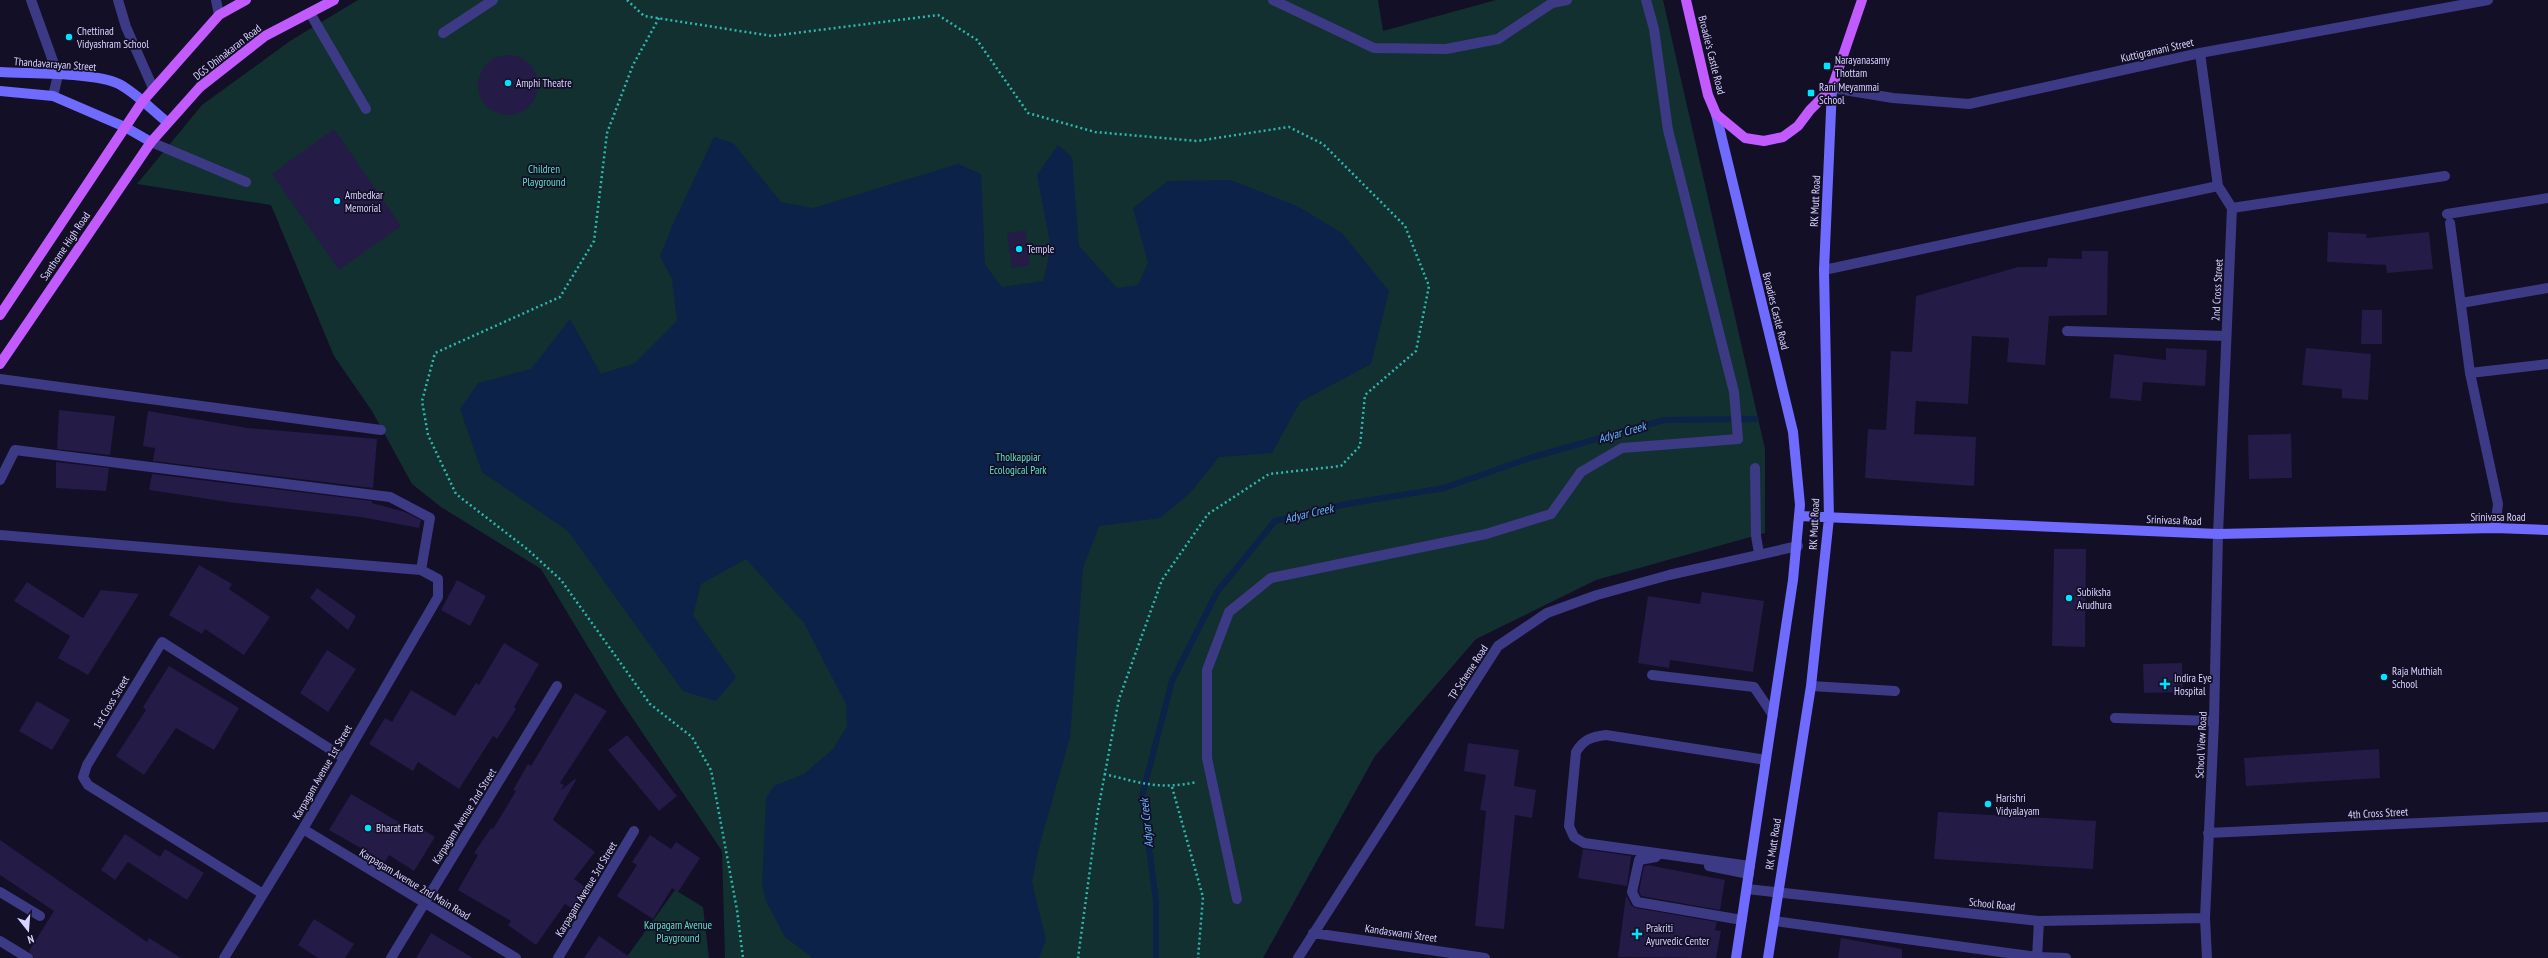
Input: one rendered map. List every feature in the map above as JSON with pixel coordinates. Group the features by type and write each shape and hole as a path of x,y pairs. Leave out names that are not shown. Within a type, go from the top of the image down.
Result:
{"main road":[{"path":"125,127 153,88 219,15 246,0"},
{"name":"DGS Dhinakaran Road","path":"151,142 167,122 200,87 265,36 334,0"},
{"name":"Broadie's Castle Road","path":"1686,0 1708,95 1716,114 1745,138 1764,141 1783,137 1798,126 1810,110 1832,88"},
{"path":"1832,88 1862,0"},
{"name":"Thandavarayan Street","path":"0,72 83,76 106,80 119,84 167,122"},
{"name":"RK Mutt Road","path":"1768,958 1811,686 1829,518 1824,270 1832,88"},
{"path":"0,91 53,96 125,127 151,142"},
{"name":"Broadies Castle Road","path":"1716,114 1793,432 1800,516"},
{"name":"Santhome High Road","path":"0,315 125,127"},
{"name":"Santhome High Road","path":"0,364 151,142"},
{"name":"RK Mutt Road","path":"1736,958 1798,546 1800,516"},
{"name":"Srinivasa Road","path":"1800,516 2218,534 2495,528 2548,530"}],"street":[{"path":"31,0 58,75 53,96"},
{"path":"118,0 126,27 153,88"},
{"path":"216,0 219,15"},
{"path":"443,33 493,0"},
{"path":"1273,0 1374,48 1446,49 1498,39 1552,3 1567,0"},
{"path":"1237,899 1207,758 1207,670 1229,612 1271,578 1486,534 1551,514 1581,472 1622,448 1737,435 1734,392 1668,130 1654,29 1646,0"},
{"name":"Kuttigramani Street","path":"1832,88 1893,98 1969,104 2200,53 2488,0"},
{"path":"310,13 366,109"},
{"path":"2200,53 2218,186 2232,208 2445,176"},
{"path":"151,142 246,182"},
{"path":"1824,270 2218,186"},
{"path":"2495,528 2498,504 2470,373 2449,218 2548,198"},
{"name":"2nd Cross Street","path":"2218,534 2232,208"},
{"path":"2461,302 2548,288"},
{"path":"2067,331 2226,336"},
{"path":"2470,373 2548,364"},
{"path":"0,379 381,430"},
{"path":"0,480 15,450 390,497 430,518 421,570 0,535"},
{"path":"1755,468 1756,536 1759,553"},
{"name":"School View Road","path":"2207,958 2205,918 2214,721 2218,534"},
{"name":"TP Scheme Road","path":"1298,958 1498,646 1547,613 1597,594 1759,553 1798,546"},
{"name":"Karpagam Avenue 1st Street","path":"224,958 303,829 438,597 438,579 421,570"},
{"name":"1st Cross Street","path":"263,894 88,785 83,776 87,765 162,642 344,758"},
{"path":"1652,675 1754,687 1773,715"},
{"name":"Karpagam Avenue 2nd Street","path":"392,958 557,686"},
{"path":"1811,686 1895,691"},
{"path":"2115,718 2214,721"},
{"path":"1750,870 1584,843 1574,837 1569,826 1576,752 1581,743 1592,737 1606,735 1766,760"},
{"name":"4th Cross Street","path":"2208,834 2548,817"},
{"name":"Karpagam Avenue 2nd Main Road","path":"303,829 424,904 516,958"},
{"name":"Karpagam Avenue 3rd Street","path":"558,958 634,832"},
{"path":"1742,920 1637,902 1632,892 1639,860 1647,857 1750,870"},
{"name":"School Road","path":"1747,889 2039,921 2205,918"},
{"path":"0,892 40,916"},
{"path":"1774,921 2037,958 2066,958"},
{"path":"2037,958 2039,921"},
{"name":"Kandaswami Street","path":"1313,933 1461,956 1485,958"},
{"path":"0,941 28,958"}],"path":[{"path":"627,0 644,16 772,36 938,15 977,40 1028,113 1095,132 1197,141 1289,127 1323,144 1405,226 1429,286 1416,351 1365,395 1360,446 1341,466 1269,474 1208,514 1162,580 1119,699 1104,774 1086,892 1078,958"},
{"path":"659,18 633,65 607,133 594,241 560,297 435,353 422,401 428,435 456,494 527,550 561,580 650,704 692,737 711,770 737,910 743,958"},
{"path":"1104,774 1155,786 1172,787 1211,779"},
{"path":"1172,787 1203,897 1198,958"}],"green space":[{"name":"Tholkappiar Ecological Park","path":"358,0 1378,0 1383,31 1496,0 1663,0 1765,449 1765,533 1596,580 1476,639 1375,756 1263,958 725,958 722,851 617,695 541,569 441,507 412,484 372,411 334,356 271,205 137,184 202,105 290,41"},
{"name":"Karpagam Avenue Playground","path":"675,890 703,907 709,958 626,958"}],"water":[{"path":"714,137 733,143 781,202 813,208 958,164 981,174 985,265 1002,287 1043,281 1051,248 1037,175 1058,145 1072,157 1079,246 1117,288 1138,285 1148,263 1133,208 1168,181 1230,180 1297,206 1342,233 1389,291 1371,364 1300,402 1272,453 1219,457 1190,493 1160,518 1099,526 1083,568 1070,737 1038,851 1032,882 1046,940 1039,958 813,958 785,937 766,901 762,885 766,798 774,786 804,774 833,749 847,726 846,704 804,623 746,559 701,584 693,615 736,677 716,701 683,691 568,531 482,472 460,409 478,383 531,369 570,319 601,374 635,363 677,321 672,279 660,256 673,224"}],"building":[{"name":"Amphi Theatre","path":"508,55 524,60 529,64 533,69 538,85 533,101 529,106 524,110 508,115 492,110 487,106 483,101 478,85 483,69 487,64 492,60"},
{"path":"334,129 401,226 339,270 272,174"},
{"name":"Temple","path":"1025,230 1030,265 1012,268 1007,233"},
{"path":"2328,232 2367,234 2366,238 2429,232 2433,269 2387,273 2386,265 2327,262"},
{"path":"2082,251 2108,251 2107,315 2049,316 2045,365 2007,362 2009,338 1972,336 1968,404 1916,401 1914,434 1976,437 1974,486 1865,478 1868,429 1886,430 1891,351 1912,352 1916,296 2018,267 2047,267 2048,258 2082,259"},
{"path":"2362,310 2382,310 2382,344 2361,344"},
{"path":"2166,348 2207,350 2205,386 2143,382 2141,401 2110,398 2114,354 2166,360"},
{"path":"2306,348 2371,354 2368,400 2342,398 2342,389 2302,385"},
{"path":"59,410 115,416 110,455 57,449"},
{"path":"148,411 248,428 377,439 373,488 153,461 155,448 143,446"},
{"path":"2291,434 2292,478 2249,479 2248,435"},
{"path":"56,462 109,468 106,491 56,488"},
{"path":"152,474 372,501 372,503 405,512 421,520 419,528 361,517 228,502 149,490"},
{"name":"Subiksha Arudhura","path":"2054,549 2086,549 2085,647 2052,646"},
{"path":"199,565 232,584 229,589 270,617 244,655 205,629 202,634 169,615"},
{"path":"457,580 486,596 470,626 441,610"},
{"path":"27,582 83,618 101,590 139,594 88,675 58,658 70,636 14,601"},
{"path":"317,588 356,616 348,630 310,598"},
{"path":"1702,592 1764,601 1753,672 1670,660 1669,668 1638,663 1648,596 1700,604"},
{"path":"504,643 539,664 514,707 516,709 497,739 493,736 459,789 418,762 413,771 369,744 385,718 392,722 411,690 455,716 476,683 479,685"},
{"path":"327,650 356,669 328,712 300,693"},
{"path":"2182,663 2183,692 2144,693 2143,664"},
{"path":"169,666 239,708 214,750 176,728 144,775 116,756 146,710 143,707"},
{"path":"575,693 607,711 560,783 564,785 561,790 575,779 576,780 553,820 595,852 574,879 588,889 573,909 565,904 536,945 508,925 511,921 458,890 478,855 474,853 491,828 493,829 516,791 513,790 528,764 531,766"},
{"path":"37,701 70,720 52,750 19,731"},
{"path":"627,735 677,796 659,811 608,750"},
{"path":"1468,743 1519,750 1514,786 1536,790 1532,818 1515,815 1504,929 1475,926 1486,811 1480,810 1486,775 1464,771"},
{"path":"2379,749 2380,778 2246,786 2244,758"},
{"name":"Bharat Fkats","path":"351,794 414,831 417,826 435,837 414,871 389,855 385,862 329,830"},
{"path":"1938,812 2096,821 2093,869 1934,859"},
{"path":"125,834 160,857 165,849 204,873 187,900 128,862 115,880 101,870"},
{"path":"650,835 671,849 676,842 700,858 678,892 672,888 653,919 617,896 637,865 632,862"},
{"path":"0,840 147,942 149,938 181,958 34,958 29,951 54,911 0,875"},
{"path":"1583,849 1631,856 1627,886 1578,878"},
{"path":"1648,865 1725,880 1720,910 1641,896 1639,891 1644,866"},
{"path":"1626,895 1631,905 1636,908 1717,922 1715,930 1721,931 1716,958 1618,957"},
{"path":"314,919 354,944 345,958 318,958 298,945"},
{"path":"431,933 473,958 416,958"},
{"path":"599,936 631,958 584,958"},
{"path":"1841,938 1902,949 1902,958 1838,958"}],"waterway":[{"name":"Adyar Creek","path":"1156,958 1156,901 1142,796 1172,681 1217,592 1275,521 1346,504 1444,488 1533,457 1664,420 1756,419"}],"place":[{"name":"Chettinad Vidyashram School","path":"69,37"},
{"name":"Narayanasamy Thottam","path":"1827,66"},
{"name":"Amphi Theatre","path":"508,83"},
{"name":"Rani Meyammai School","path":"1811,93"},
{"name":"Ambedkar Memorial","path":"337,201"},
{"name":"Temple","path":"1019,249"},
{"name":"Subiksha Arudhura","path":"2069,598"},
{"name":"Raja Muthiah School","path":"2384,677"},
{"name":"Indira Eye Hospital","path":"2165,684"},
{"name":"Harishri Vidyalayam","path":"1988,804"},
{"name":"Bharat Fkats","path":"368,828"},
{"name":"Prakriti Ayurvedic Center","path":"1637,934"}],"park label":[{"name":"Children Playground","path":"544,175"}]}
